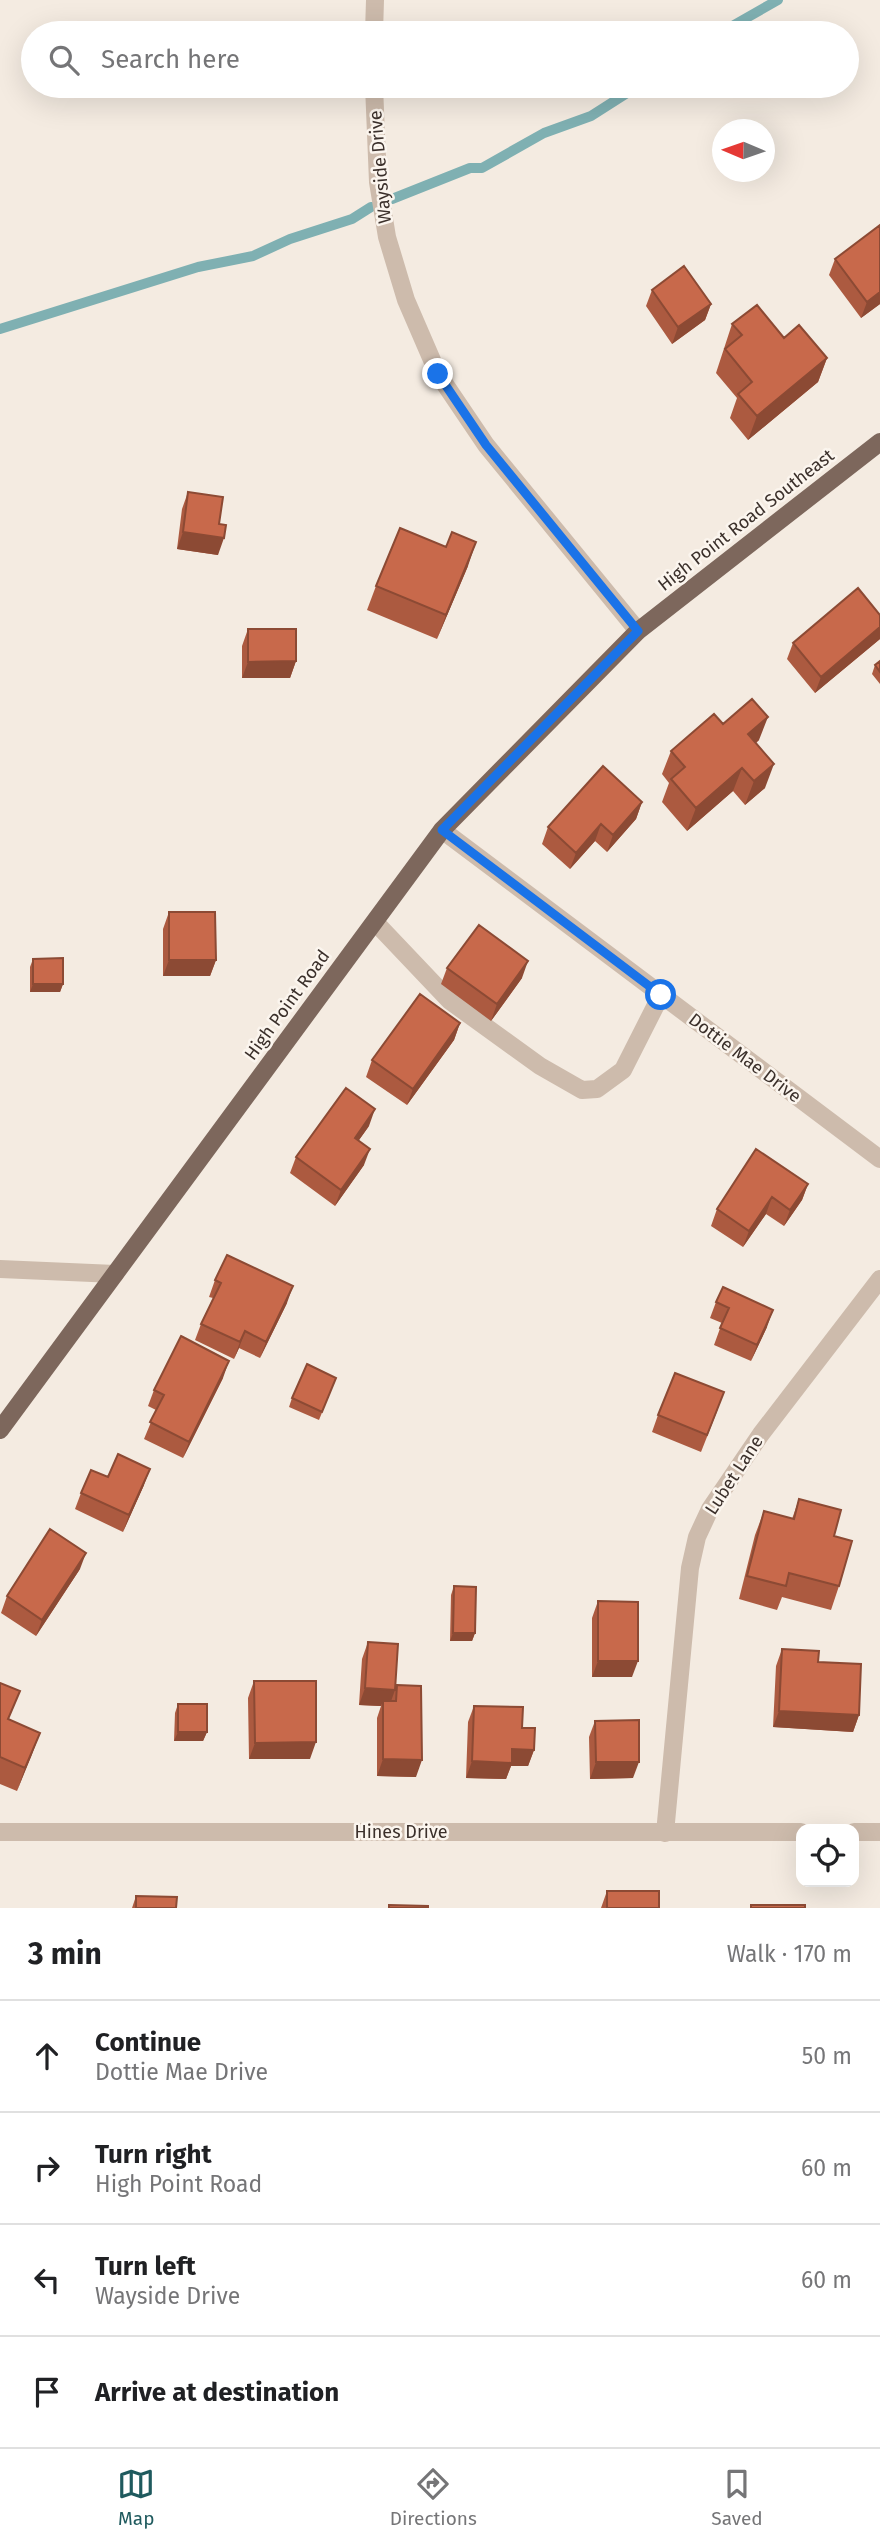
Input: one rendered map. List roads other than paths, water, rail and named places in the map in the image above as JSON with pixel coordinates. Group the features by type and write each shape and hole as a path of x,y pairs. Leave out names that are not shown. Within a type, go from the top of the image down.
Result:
{"main road":[{"name":"High Point Road Southeast","path":"638,631 880,442"},
{"name":"High Point Road","path":"0,1430 442,830 638,631"}],"street":[{"path":"374,21 375,0"},
{"name":"Wayside Drive","path":"374,98 378,182 387,237 406,300 438,374 486,445 638,631"},
{"name":"Dottie Mae Drive","path":"442,830 880,1159"},
{"path":"375,922 450,1001 540,1066 582,1090 597,1089 623,1070 661,995"},
{"path":"0,1269 115,1274"},
{"name":"Lubet Lane","path":"665,1833 690,1568 697,1537 709,1509 761,1434 880,1279"},
{"name":"Hines Drive","path":"0,1832 796,1832"},
{"path":"859,1832 880,1832"}],"waterway":[{"path":"741,21 778,0"},
{"path":"392,199 470,168 482,168 544,133 591,116 619,98"},
{"path":"0,329 198,267 253,256 290,239 352,219 371,207"}]}
